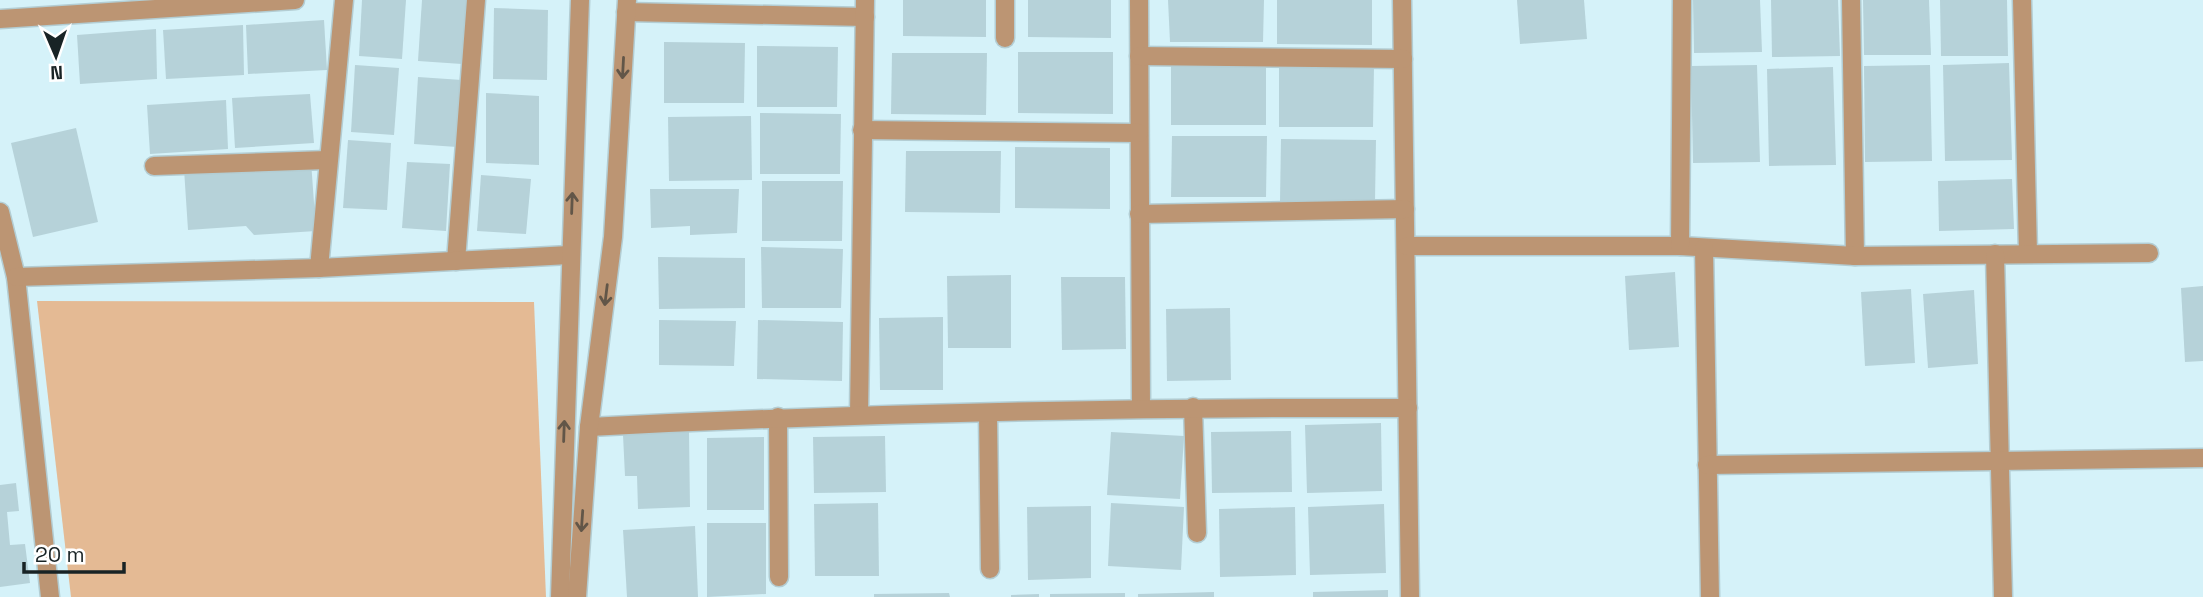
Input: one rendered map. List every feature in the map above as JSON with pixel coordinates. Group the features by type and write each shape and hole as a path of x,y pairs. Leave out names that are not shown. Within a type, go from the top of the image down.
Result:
{"street":[{"path":"0,19 295,0"},
{"path":"319,268 344,0"},
{"path":"456,261 477,0"},
{"path":"560,597 569,255 580,0"},
{"path":"1005,0 1005,37"},
{"path":"1139,0 1141,408"},
{"path":"1402,0 1410,597"},
{"path":"1680,246 1682,0"},
{"path":"1851,0 1855,256"},
{"path":"2022,0 2028,253"},
{"path":"577,597 589,427 613,237 627,6 865,9 859,415"},
{"path":"1139,56 1403,59"},
{"path":"862,130 1139,133"},
{"path":"154,166 327,160"},
{"path":"1139,214 1405,209"},
{"path":"0,212 16,277 50,597"},
{"path":"1407,246 1680,246 1855,256 2149,253"},
{"path":"1704,248 1710,597"},
{"path":"1996,254 2003,597"},
{"path":"16,277 319,268 569,255"},
{"path":"1193,407 1198,533"},
{"path":"589,427 778,417 988,414 1141,408 1408,408"},
{"path":"988,414 990,569"},
{"path":"778,417 779,577"},
{"path":"1707,466 2203,458"}],"shaded area":[{"path":"37,301 534,302 546,597 71,597"}],"building":[{"path":"362,0 406,0 402,59 359,56"},
{"path":"422,0 466,0 462,64 418,61"},
{"path":"903,0 986,0 986,37 903,36"},
{"path":"1028,0 1111,0 1111,38 1028,37"},
{"path":"1168,0 1264,0 1263,42 1170,42"},
{"path":"1277,0 1372,0 1372,45 1277,44"},
{"path":"1517,0 1584,0 1587,39 1520,44"},
{"path":"1693,0 1760,0 1762,52 1694,53"},
{"path":"1771,0 1838,0 1840,56 1772,57"},
{"path":"1863,0 1929,0 1931,55 1864,55"},
{"path":"1940,0 2007,0 2008,56 1941,56"},
{"path":"494,8 548,10 547,80 493,79"},
{"path":"324,20 327,70 248,74 246,25"},
{"path":"243,25 244,75 166,79 163,30"},
{"path":"156,29 157,79 80,84 77,35"},
{"path":"664,42 745,43 744,103 664,103"},
{"path":"757,46 838,47 837,107 757,107"},
{"path":"1018,52 1113,52 1113,114 1018,113"},
{"path":"892,53 987,53 986,115 891,114"},
{"path":"2009,63 2012,160 1945,161 1943,65"},
{"path":"1171,64 1266,64 1266,125 1171,125"},
{"path":"355,65 399,68 394,135 351,132"},
{"path":"1757,65 1760,162 1693,163 1691,66"},
{"path":"1930,65 1932,161 1865,162 1864,66"},
{"path":"1279,66 1374,66 1373,127 1279,127"},
{"path":"1833,67 1836,165 1769,166 1767,69"},
{"path":"418,77 462,80 457,147 414,144"},
{"path":"486,93 539,96 539,165 486,163"},
{"path":"310,94 314,143 235,148 232,98"},
{"path":"226,100 228,149 150,154 147,105"},
{"path":"760,113 841,114 840,174 760,174"},
{"path":"751,116 752,180 669,181 668,117"},
{"path":"76,128 98,222 33,237 11,143"},
{"path":"1172,136 1267,136 1266,197 1171,197"},
{"path":"1281,139 1376,140 1375,201 1280,201"},
{"path":"348,140 391,143 387,210 343,208"},
{"path":"1015,147 1110,148 1110,209 1015,208"},
{"path":"906,151 1001,151 1000,213 905,212"},
{"path":"311,161 316,231 254,235 246,226 188,230 184,169"},
{"path":"407,162 450,164 446,231 402,228"},
{"path":"481,175 531,179 526,234 477,231"},
{"path":"2012,179 2014,229 1939,231 1938,181"},
{"path":"762,181 843,181 842,241 762,241"},
{"path":"650,189 739,189 737,233 690,235 690,226 651,228"},
{"path":"761,247 843,249 841,308 762,308"},
{"path":"658,257 745,258 745,308 659,309"},
{"path":"1675,272 1679,347 1629,350 1625,276"},
{"path":"1011,275 1011,348 948,348 947,276"},
{"path":"1061,277 1125,277 1126,349 1062,350"},
{"path":"2203,286 2203,361 2185,362 2181,288"},
{"path":"1911,289 1915,363 1865,366 1861,292"},
{"path":"1974,290 1978,364 1928,368 1923,294"},
{"path":"1230,308 1231,380 1167,381 1166,309"},
{"path":"943,317 943,390 880,390 879,318"},
{"path":"659,320 736,321 734,366 659,365"},
{"path":"758,320 843,322 842,381 757,379"},
{"path":"1381,423 1382,491 1307,493 1305,425"},
{"path":"1291,431 1292,492 1212,493 1211,432"},
{"path":"689,432 690,507 638,509 637,476 625,476 623,435"},
{"path":"1111,432 1184,436 1180,499 1107,495"},
{"path":"885,436 886,492 814,493 813,437"},
{"path":"764,437 764,510 707,510 707,438"},
{"path":"16,483 19,511 7,512 10,545 25,544 30,583 0,587 0,485"},
{"path":"878,503 879,576 815,576 814,504"},
{"path":"1111,503 1184,507 1181,570 1108,566"},
{"path":"1384,504 1386,573 1310,575 1308,507"},
{"path":"1091,506 1091,578 1028,580 1027,507"},
{"path":"1295,507 1296,575 1220,577 1219,509"},
{"path":"707,523 766,523 766,594 707,597"},
{"path":"695,526 698,597 627,597 623,530"},
{"path":"1388,590 1388,597 1313,597 1313,592"},
{"path":"1214,592 1214,597 1138,597 1138,594"},
{"path":"949,593 950,597 874,597 874,594"},
{"path":"1125,593 1125,597 1050,597 1050,594"},
{"path":"1039,594 1039,597 1011,597 1011,595"}]}
